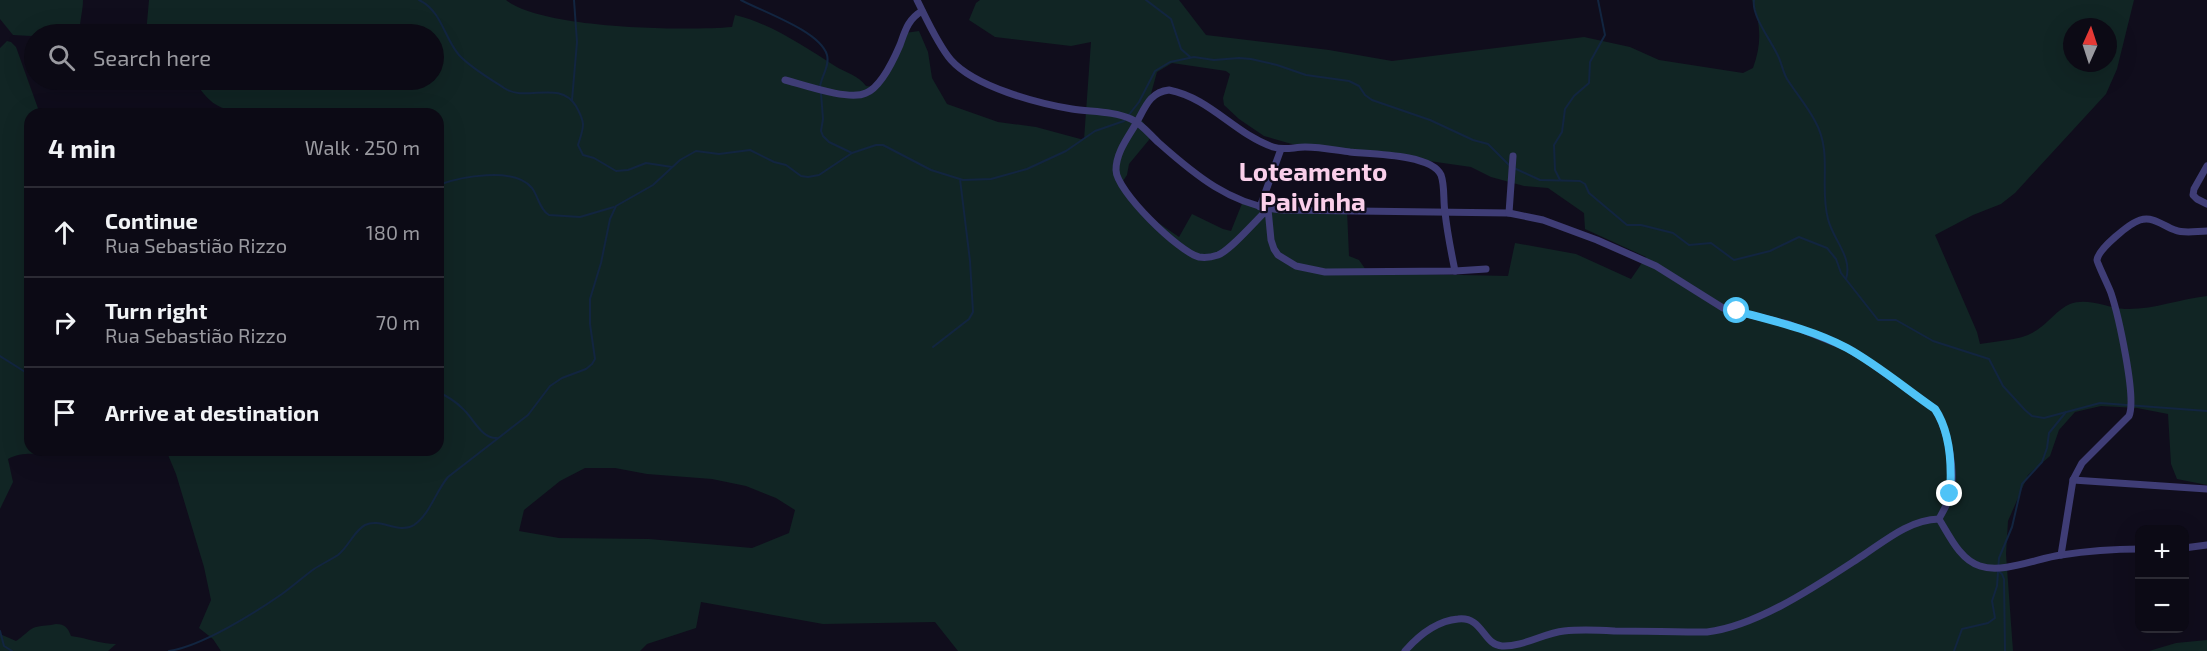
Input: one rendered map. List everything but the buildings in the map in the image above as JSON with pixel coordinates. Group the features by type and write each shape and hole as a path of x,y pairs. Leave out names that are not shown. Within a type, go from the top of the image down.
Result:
{"street":[{"path":"917,0 950,59 980,80 1015,95 1068,108 1117,115 1137,123 1198,176 1224,194 1264,208 1509,213 1543,220 1597,240 1656,266 1723,308 1788,324 1845,347 1935,409 1942,420 1947,438 1951,482 1950,494 1939,519"},
{"path":"785,80 851,95 868,93 880,80 898,50 910,21 922,11"},
{"path":"1281,149 1264,208 1219,255 1200,257 1189,253 1147,217 1117,178 1117,162 1122,147 1150,99 1161,91 1169,90 1195,99 1258,141 1281,149 1303,147 1384,153 1421,162 1440,174 1455,271"},
{"path":"1509,213 1514,156"},
{"path":"2207,166 2193,195 2197,200 2207,204"},
{"path":"1264,208 1274,249 1286,261 1296,266 1325,272 1486,269"},
{"path":"2061,555 2073,480 2082,463 2129,416 2132,407 2115,304 2105,275 2098,266 2098,257 2113,240 2138,220 2150,219 2175,231 2207,231"},
{"path":"2073,480 2207,489"},
{"path":"1939,519 1964,555 1980,566 2004,568 2061,555 2112,549 2135,549"},
{"path":"1405,651 1424,632 1441,623 1459,618 1477,624 1490,641 1497,646 1514,645 1550,633 1586,629 1720,631 1758,616 1802,594 1915,522 1939,519"},
{"path":"2189,547 2207,545"}],"green space":[{"path":"0,0 83,0 80,24 24,24 24,36 13,35 0,19"},
{"path":"149,0 506,0 524,10 550,17 614,26 682,29 732,27 735,15 774,30 856,77 866,86 875,87 905,33 919,31 928,52 932,78 947,104 998,122 1036,127 1084,140 1091,42 1071,46 995,37 969,20 976,3 980,0 1179,0 1206,35 1329,50 1392,61 1584,37 1630,47 1659,60 1743,73 1753,68 1759,42 1759,26 1752,0 2134,0 2117,69 2117,18 2063,18 2063,72 2116,72 2106,94 2015,193 2001,204 1973,215 1935,235 1977,332 1980,344 2031,334 2061,309 2077,302 2135,309 2207,296 2207,485 2177,479 2171,464 2168,414 2137,408 2101,406 2075,412 2059,430 2050,456 2028,475 2008,521 2006,554 2013,651 958,651 935,622 823,624 701,602 696,628 647,644 640,651 221,651 213,639 199,628 211,600 204,567 168,456 444,456 444,108 222,108 213,103 201,90 444,90 444,24 147,24","holes":["1172,63 1226,71 1230,74 1223,98 1224,105 1239,119 1264,136 1316,151 1471,167 1491,177 1524,186 1548,188 1584,213 1585,229 1646,257 1631,279 1576,254 1515,243 1508,276 1368,273 1359,260 1349,256 1347,210 1300,210 1243,201 1231,231 1192,214 1179,237 1144,213 1119,187 1127,175 1129,164 1153,135 1140,118 1149,101 1157,72","585,468 615,468 647,474 712,479 746,486 776,498 795,510 789,533 752,548 649,539 559,538 519,531 524,510 560,481"]},
{"path":"7,41 16,47 24,69 24,90 31,90 38,108 24,108 24,454 8,459 13,482 0,509 0,48"},
{"path":"56,624 66,627 71,636 116,644 108,651 0,651 0,634 16,641 34,628"},
{"path":"2207,640 2207,651 2149,651 2176,643"}],"waterway":[{"path":"419,0 433,11 441,24"},
{"path":"572,100 577,42 574,0"},
{"path":"741,0 803,30 822,46 828,59 820,87"},
{"path":"1146,0 1171,19 1181,49 1190,57"},
{"path":"1560,180 1555,170 1554,145 1562,132 1565,109 1574,96 1589,83 1590,62 1605,35 1598,0"},
{"path":"1754,0 1756,14 1786,76 1812,115 1820,133 1825,157 1828,219 1845,256 1846,279"},
{"path":"444,29 459,55 504,88 522,93 552,92 569,98 576,106 583,121 578,145 583,155 594,158 616,171 628,170 646,163 672,167"},
{"path":"169,651 212,636 257,611 314,569 338,555 365,525 377,523 402,528 414,525 429,509 448,477 528,415 550,386 592,364 595,359 590,324 590,299 601,263 610,219 616,206 653,185 680,160 696,151 719,154 750,150 774,162 786,165 801,176 808,177 819,175 852,153 883,145 931,170 963,180 991,179 1027,169 1066,151 1095,131 1124,121 1139,102 1155,71 1170,62 1194,57 1214,60 1251,59 1306,75 1349,81 1359,86 1372,100 1430,120 1473,140 1488,144 1509,165"},
{"path":"821,93 823,136 829,142 852,153"},
{"path":"1514,168 1540,180 1580,181 1585,184 1589,193 1627,225 1641,225 1673,233 1689,245 1711,243 1734,260 1770,251 1799,237 1827,248 1836,259 1841,273 1878,320 1896,320 1933,341 1989,359 2003,386 2032,416 2044,418 2100,403 2207,411"},
{"path":"444,183 486,175 513,177 524,181 532,188 543,210 549,215 580,217 614,207"},
{"path":"933,347 969,319 973,312 970,261 960,179"},
{"path":"0,356 24,371"},
{"path":"444,395 459,405 486,435 497,438"},
{"path":"1954,651 1962,629 1988,623 1995,618 1992,601 1997,586 1999,558 2012,527 2022,484 2042,462 2049,433 2066,412"},
{"path":"1998,571 2004,579 2005,651"},
{"path":"0,631 4,646 12,651"}],"district":[{"name":"Loteamento Paivinha","path":"1313,187"}],"route":[{"path":"1737,311 1788,324 1845,347 1935,409 1942,420 1947,438 1950,494"}]}
